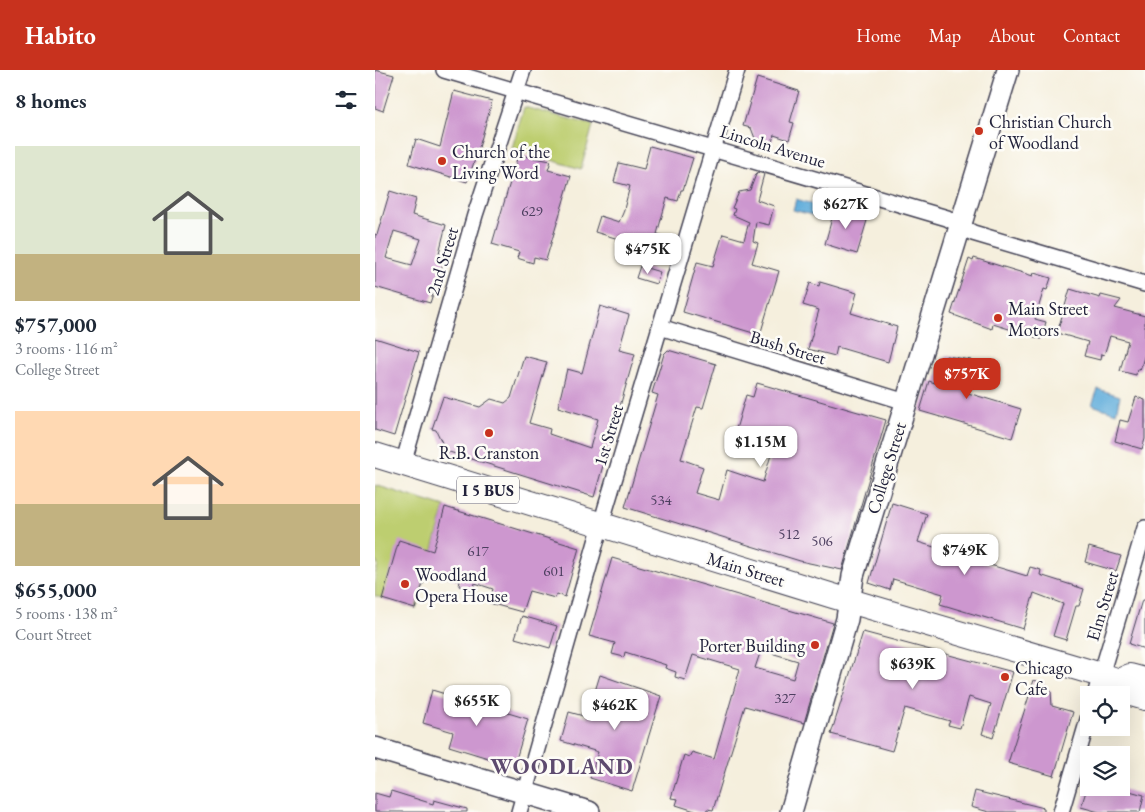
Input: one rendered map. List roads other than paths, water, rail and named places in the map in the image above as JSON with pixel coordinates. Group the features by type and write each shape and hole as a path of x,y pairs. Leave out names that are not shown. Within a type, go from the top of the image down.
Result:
{"main road":[{"name":"Main Street","path":"375,456 849,600 1145,698"},
{"name":"Main Street","path":"1105,684 1130,676 1145,680"}],"street":[{"name":"Lincoln Avenue","path":"444,70 947,218 973,233 1145,284"},
{"name":"2nd Street","path":"403,464 475,215 523,70"},
{"name":"1st Street","path":"521,802 737,70"},
{"name":"College Street","path":"791,812 847,619 851,582 1008,70"},
{"name":"Bush Street","path":"660,327 906,402"},
{"name":"Elm Street","path":"1105,684 1145,528"},
{"path":"1061,812 1083,736"},
{"path":"375,748 521,802 589,812"}],"water":[{"path":"796,199 822,207 819,217 793,210"},
{"path":"1098,389 1120,396 1116,413 1092,405"}],"place":[{"name":"Christian Church of Woodland","path":"979,131"},
{"name":"Church of the Living Word","path":"442,161"},
{"name":"Main Street Motors","path":"998,318"},
{"name":"R.B. Cranston","path":"489,433"},
{"name":"Woodland Opera House","path":"405,584"},
{"name":"Porter Building","path":"815,645"},
{"name":"Chicago Cafe","path":"1005,677"}],"district":[{"name":"WOODLAND","path":"562,766"}]}
